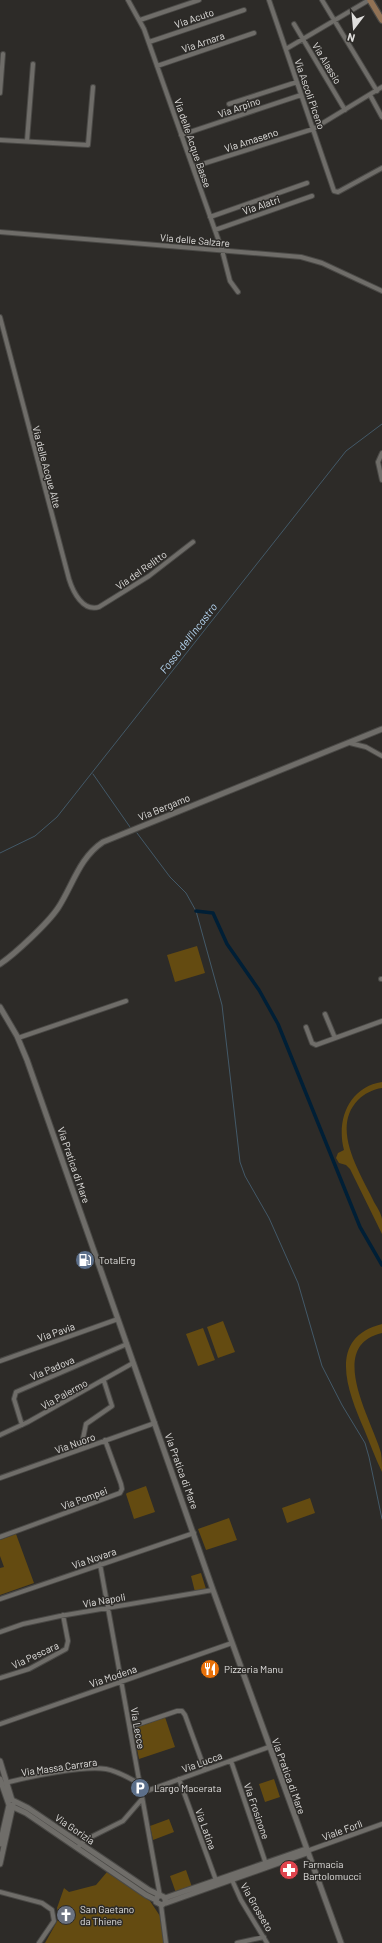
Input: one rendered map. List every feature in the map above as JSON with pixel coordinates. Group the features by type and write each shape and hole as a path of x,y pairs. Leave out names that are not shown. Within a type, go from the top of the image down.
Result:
{"main road":[{"path":"370,0 382,20"}],"street":[{"name":"Via delle Acque Basse","path":"128,0 140,20 149,42 222,250 230,281 238,292"},
{"path":"140,20 199,0"},
{"name":"Via Ascoli Piceno","path":"269,0 336,192 382,168"},
{"path":"322,0 377,91"},
{"path":"286,49 370,0"},
{"name":"Via Acuto","path":"149,42 244,10"},
{"name":"Via Alassio","path":"294,24 345,110"},
{"name":"Via Arnara","path":"157,66 254,33"},
{"path":"0,93 3,54"},
{"path":"27,142 33,64"},
{"path":"229,104 297,82"},
{"path":"0,140 88,145 93,87"},
{"name":"Via Amaseno","path":"193,167 313,129 382,87"},
{"name":"Via Arpino","path":"181,135 301,94"},
{"path":"370,95 382,117"},
{"path":"210,217 307,183"},
{"name":"Via Alatri","path":"215,230 312,196"},
{"name":"Via delle Salzare","path":"0,232 309,258 382,291"},
{"name":"Via delle Acque Alte","path":"0,317 69,579 81,602 87,606 95,608"},
{"path":"382,453 378,462 382,480"},
{"name":"Via del Relitto","path":"95,608 149,576 193,542"},
{"name":"Via Bergamo","path":"0,964 49,918 60,905 80,866 90,853 105,841 382,729"},
{"path":"348,743 363,745 382,756"},
{"path":"18,1038 126,1001"},
{"name":"Via Pratica di Mare","path":"0,1007 18,1038 30,1067 269,1748 341,1943"},
{"path":"325,1014 335,1038"},
{"path":"306,1027 314,1045 382,1020"},
{"name":"Via Pavia","path":"0,1361 118,1319"},
{"name":"Via Padova","path":"22,1425 14,1399 16,1392 127,1344"},
{"name":"Via Palermo","path":"0,1435 22,1425 104,1381 133,1363"},
{"path":"81,1448 86,1424 112,1406 104,1381"},
{"name":"Via Nuoro","path":"0,1478 155,1423"},
{"name":"Via Pompei","path":"0,1537 120,1493 121,1484 105,1440"},
{"name":"Via Novara","path":"0,1599 194,1533"},
{"name":"Via Lecce","path":"100,1564 142,1799 162,1900 166,1943"},
{"name":"Via Napoli","path":"0,1632 23,1624 63,1615 213,1590"},
{"name":"Via Pescara","path":"0,1678 31,1668 66,1648 68,1642 63,1615"},
{"name":"Via Modena","path":"0,1724 232,1643"},
{"path":"130,1727 177,1711 182,1711 185,1715 205,1770"},
{"name":"Via Lucca","path":"141,1793 231,1760 269,1748"},
{"name":"Via Frosinone","path":"231,1760 266,1865"},
{"path":"1,1765 3,1782 11,1806"},
{"name":"Via Massa Carrara","path":"3,1782 61,1772 98,1768 119,1773 140,1784"},
{"name":"Via Latina","path":"179,1779 216,1882"},
{"path":"0,1864 2,1842 12,1800 3,1782"},
{"path":"80,1846 87,1839 123,1821 142,1799"},
{"name":"Via Gorizia","path":"12,1800 162,1900"},
{"name":"Via Gorizia","path":"11,1806 80,1846"},
{"name":"Viale Forlì","path":"306,1851 382,1824"},
{"path":"162,1900 306,1851"},
{"path":"216,1882 232,1880 266,1865"},
{"name":"Via Grosseto","path":"232,1880 241,1900 267,1943"},
{"path":"0,1892 42,1903 52,1910 54,1916 53,1923 39,1943"},
{"path":"238,1943 264,1937"}],"shaded area":[{"path":"197,946 205,973 175,982 167,955"},
{"path":"382,1082 382,1088 375,1089 363,1096 358,1100 350,1112 347,1124 347,1138 356,1165 379,1210 382,1219 382,1234 350,1169 346,1165 339,1163 336,1158 338,1153 344,1150 342,1127 344,1117 353,1098 371,1085"},
{"path":"223,1321 235,1352 218,1358 207,1327"},
{"path":"382,1324 382,1333 365,1341 357,1353 355,1369 357,1386 381,1453 382,1472 352,1399 346,1368 347,1354 353,1341 364,1331"},
{"path":"203,1328 215,1360 198,1366 186,1334"},
{"path":"146,1486 155,1512 134,1519 126,1494"},
{"path":"310,1498 315,1513 287,1523 282,1508"},
{"path":"229,1518 237,1540 206,1550 198,1529"},
{"path":"16,1534 34,1583 0,1595 0,1568 4,1567 0,1556 0,1540"},
{"path":"201,1573 206,1589 195,1592 191,1576"},
{"path":"165,1717 175,1747 139,1759 133,1729"},
{"path":"274,1779 280,1797 265,1802 259,1784"},
{"path":"169,1819 174,1832 153,1840 150,1826"},
{"path":"186,1870 192,1887 176,1893 170,1876"},
{"path":"107,1872 150,1901 160,1916 164,1943 45,1943 59,1918 57,1908 64,1888 69,1892 96,1885"}],"waterway":[{"name":"Fosso dell'Incastro","path":"0,853 35,836 57,817 346,451 382,424"},
{"path":"93,774 130,827"},
{"path":"137,833 170,877 186,893 196,911 222,1005 240,1162 245,1176 269,1218 298,1283 322,1366 342,1405 365,1443 382,1519"},
{"path":"196,911 213,913 227,944 259,990 278,1024 360,1227 382,1265"}],"place":[{"name":"TotalErg","path":"85,1260"},
{"name":"Pizzeria Manu","path":"210,1669"},
{"name":"Largo Macerata","path":"140,1788"},
{"name":"Farmacia Bartolomucci","path":"289,1870"},
{"name":"San Gaetano da Thiene","path":"66,1915"}]}
